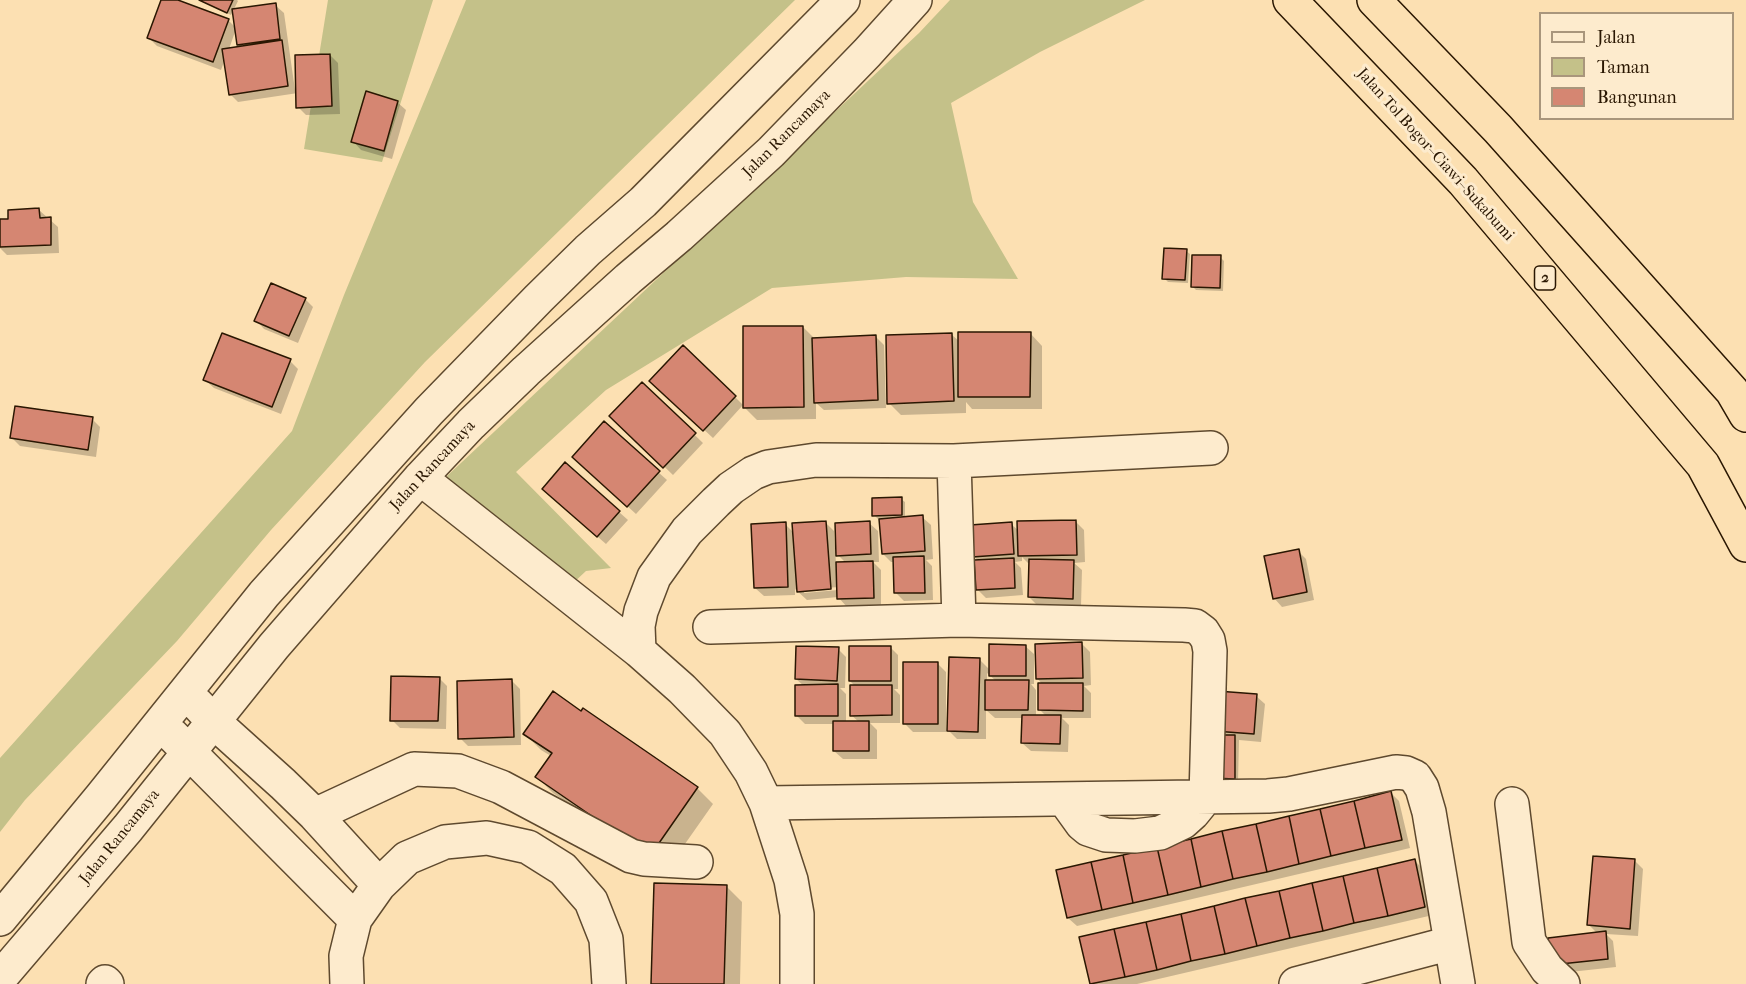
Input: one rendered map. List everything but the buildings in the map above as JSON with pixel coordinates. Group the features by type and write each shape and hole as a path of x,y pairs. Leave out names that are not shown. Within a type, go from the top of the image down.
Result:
{"highway":[{"name":"Jalan Tol Bogor–Ciawi–Sukabumi","path":"1290,0 1463,181 1703,465 1746,545"},
{"path":"1374,0 1498,129 1724,382 1746,415"}],"street":[{"path":"0,919 264,594 310,542 480,357 588,250 643,201 843,0"},
{"name":"Jalan Rancamaya","path":"0,978 128,828 303,610 420,478 526,371 771,152 837,85 915,0"},
{"path":"639,651 638,626 641,610 654,577 687,531 731,488 768,466 816,460 954,461 1211,448"},
{"path":"954,461 959,620"},
{"path":"420,478 639,651 682,689 725,733 751,772 766,803 791,880 797,924 797,984"},
{"path":"710,627 959,620 1195,626 1208,640 1210,651 1206,797"},
{"path":"185,691 213,721 315,815 379,885"},
{"path":"160,723 355,919"},
{"path":"315,815 414,770 458,771 501,787 631,856 696,862"},
{"path":"766,803 1268,796 1289,794 1396,772 1415,777 1422,788 1429,812 1458,984"},
{"path":"1512,804 1529,942 1547,969 1563,984"},
{"path":"321,984 346,970 355,919 379,885 407,858 445,842 487,838 528,847 563,869 591,901 606,939 609,984"},
{"path":"1296,984 1451,942"}],"green space":[{"path":"328,0 433,0 382,162 304,149"},
{"path":"466,0 795,0 425,362 271,530 177,641 25,800 0,832 0,758 292,431 344,295"},
{"path":"950,0 1145,0 1040,52 951,103 973,202 1018,279 906,277 772,288 606,390 516,472 611,568 586,571 571,585 446,477 919,33"}]}
